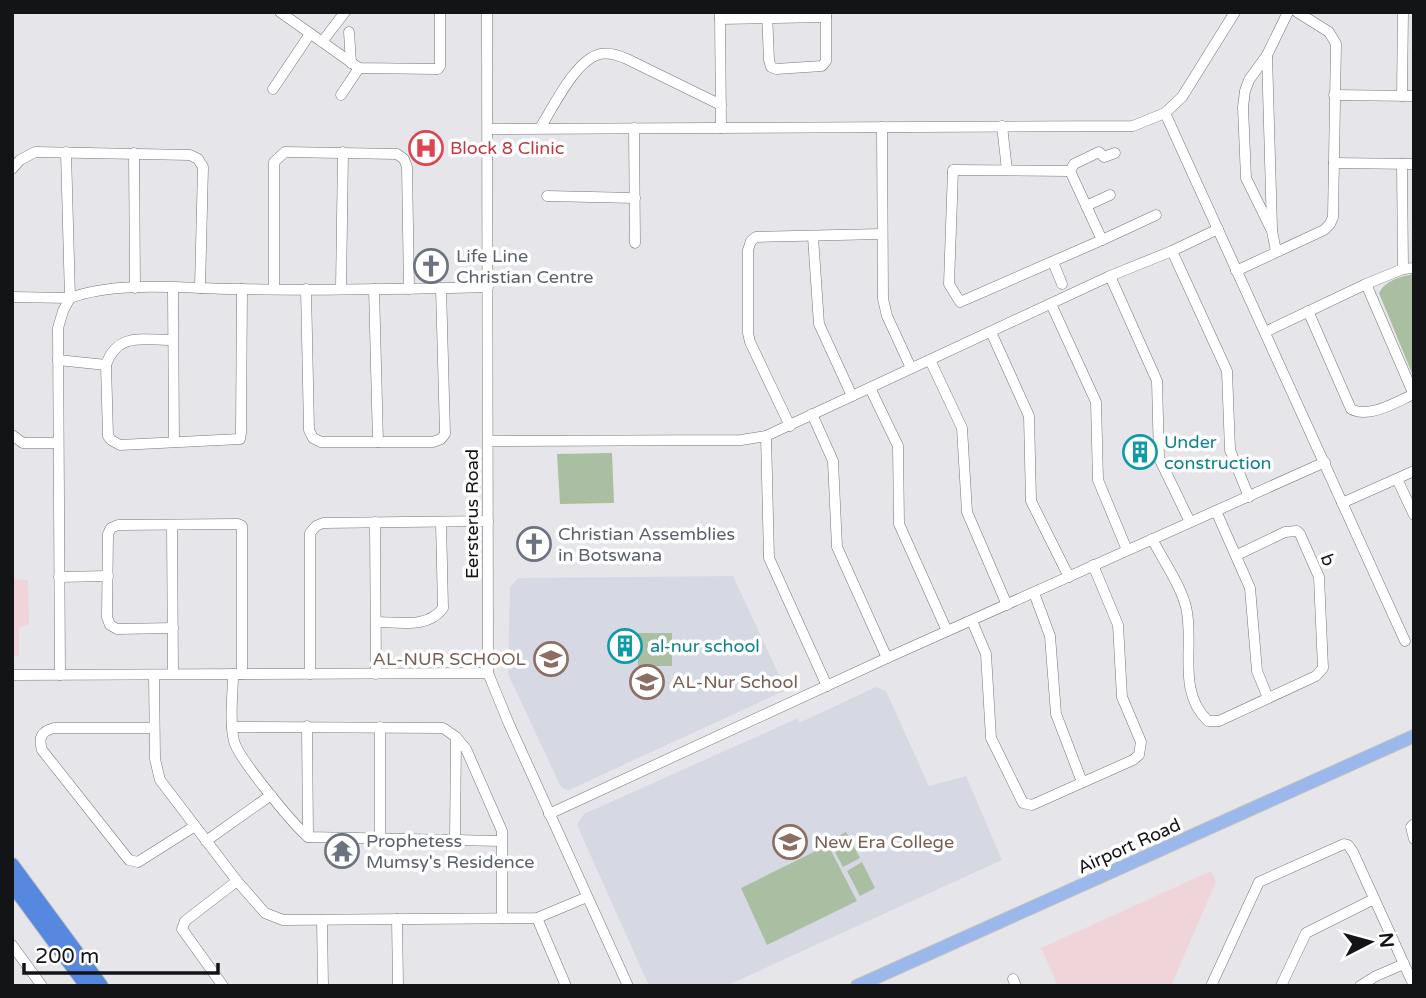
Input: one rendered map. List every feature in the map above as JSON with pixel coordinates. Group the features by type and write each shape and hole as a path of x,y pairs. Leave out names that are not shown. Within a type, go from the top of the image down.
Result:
{"highway":[{"path":"12,865 101,986"},
{"path":"12,884 87,986"}],"main road":[{"name":"Airport Road","path":"857,986 1414,736"},
{"path":"866,986 885,975"}],"street":[{"path":"322,42 345,12"},
{"path":"287,14 355,66 440,68 440,12"},
{"name":"Eersterus Road","path":"488,12 488,673 628,986"},
{"path":"488,129 1124,127 1152,120 1165,113 1182,97 1235,12"},
{"path":"1272,231 1250,188 1244,168 1245,92 1249,80 1267,55 1289,12"},
{"path":"1236,271 1324,230 1333,217 1336,44 1333,36 1297,12"},
{"path":"1402,96 1403,12"},
{"path":"721,128 720,16 767,15 826,15 826,61 822,66 771,67 768,60 767,15"},
{"path":"341,95 355,66 349,32"},
{"path":"273,89 310,34"},
{"path":"540,128 568,82 588,59 600,54 613,54 627,59 721,105"},
{"path":"1267,55 1272,231 1276,251"},
{"path":"1334,95 1414,96"},
{"path":"1165,113 1405,641"},
{"path":"882,127 881,234 884,308 911,368"},
{"path":"1002,127 1007,170"},
{"path":"634,128 635,243"},
{"path":"12,169 20,160 35,152 190,155 198,159 203,167 200,288"},
{"path":"60,675 58,328 70,298 66,152"},
{"path":"274,289 274,162 285,152 342,152 397,154 404,159 407,167 409,289"},
{"path":"341,288 342,152"},
{"path":"1102,240 1070,171 1073,164 1098,152 1104,157 1115,153"},
{"path":"134,153 135,288"},
{"path":"1334,163 1414,164"},
{"path":"1265,332 1366,284 1408,268 1402,164"},
{"path":"1070,171 952,170 950,286 961,303 1156,215"},
{"path":"1086,206 1111,195"},
{"path":"547,196 635,198"},
{"path":"488,441 741,440 766,436 1110,276 1218,229"},
{"path":"790,426 750,342 748,250 751,241 756,237 881,234"},
{"path":"813,237 819,324 852,396"},
{"path":"1172,251 1227,371 1230,450 1248,497"},
{"path":"1053,262 1062,284"},
{"path":"1110,276 1158,384 1159,458 1190,522"},
{"path":"1308,311 1351,409 1368,413 1414,395 1366,284"},
{"path":"12,297 70,298 104,289 135,288 488,287"},
{"path":"306,289 309,430 313,438 321,442 433,442 445,434 441,288"},
{"path":"173,289 174,442"},
{"path":"172,340 127,340 117,345 110,354 106,365 107,431 111,440 121,444 240,439 242,289"},
{"path":"374,289 378,442"},
{"path":"1051,304 1096,402 1098,480 1127,550"},
{"path":"992,332 1029,416 1031,501 1069,577"},
{"path":"58,360 106,365"},
{"path":"930,360 962,428 965,507 1007,605"},
{"path":"870,388 898,446 899,524 947,631"},
{"path":"812,414 834,466 837,547 887,659"},
{"path":"12,435 23,443 58,443"},
{"path":"766,436 769,558 827,686"},
{"path":"550,814 947,631 1325,462"},
{"path":"1342,503 1414,471"},
{"path":"1397,479 1414,515"},
{"path":"1152,538 1185,603 1189,684 1204,717 1208,721 1219,721 1268,698 1257,671 1250,588 1216,511"},
{"path":"310,674 310,533 316,526 323,523 488,521"},
{"path":"375,522 376,674"},
{"path":"376,622 428,622 443,608 441,522"},
{"path":"173,628 117,629 110,625 107,617 107,576 108,534 111,528 118,525 238,523 242,526 238,674 232,727 237,748 271,795 308,837 501,841"},
{"path":"172,525 173,674"},
{"name":"b","path":"1237,555 1285,532 1297,531 1318,577 1323,668 1317,676 1268,698"},
{"path":"972,621 986,654 991,738 1020,800 1027,805 1032,804 1133,761 1141,748 1141,742 1122,700 1118,625 1093,565"},
{"path":"59,577 107,576"},
{"path":"1034,593 1050,636 1056,714 1082,782"},
{"path":"12,675 488,673"},
{"path":"154,675 155,759 160,780 237,881 268,915 283,920 537,918 587,897"},
{"path":"307,726 308,837"},
{"path":"232,727 440,727 456,737 466,749 499,823 502,918"},
{"path":"380,727 380,840"},
{"path":"154,728 54,728 46,730 39,742 42,750 129,860 138,862 195,826"},
{"path":"455,841 456,737"},
{"path":"206,841 271,795"},
{"path":"1414,824 1411,827 1414,839"},
{"path":"1211,986 1254,890 1265,878 1344,844 1353,852 1414,986"},
{"path":"223,986 183,929 185,921 237,881"},
{"path":"1281,986 1306,933 1374,899"},
{"path":"537,918 566,986"},
{"path":"397,919 398,986"},
{"path":"322,920 323,986"},
{"path":"12,945 42,986"},
{"path":"1360,986 1404,964"}],"shaded area":[{"name":"AL-Nur School","path":"733,576 786,690 569,790 564,789 508,674 510,587 518,578"},
{"path":"12,579 28,580 29,624 19,627 19,656 12,656"},
{"name":"New Era College","path":"876,687 886,691 929,786 966,776 1002,860 726,986 649,986 577,825 584,814 798,718 799,723"},
{"path":"1211,871 1216,882 1171,986 1058,986 1041,948"}],"green space":[{"path":"1414,274 1414,378 1379,293 1385,285 1394,280"},
{"path":"612,453 614,503 560,504 557,454"},
{"path":"638,633 672,633 672,666 638,666"},
{"path":"846,832 860,858 843,867 829,841"},
{"path":"828,845 857,901 767,945 741,888"},
{"path":"862,862 875,888 860,896 847,871"}],"place":[{"name":"Block 8 Clinic","path":"426,148"},
{"name":"Life Line Christian Centre","path":"431,266"},
{"name":"Under construction","path":"1140,452"},
{"name":"Christian Assemblies in Botswana","path":"534,544"},
{"name":"al-nur school","path":"625,646"},
{"name":"AL-NUR SCHOOL","path":"551,659"},
{"name":"AL-Nur School","path":"647,682"},
{"name":"New Era College","path":"790,842"},
{"name":"Prophetess Mumsy's Residence","path":"342,851"}]}
